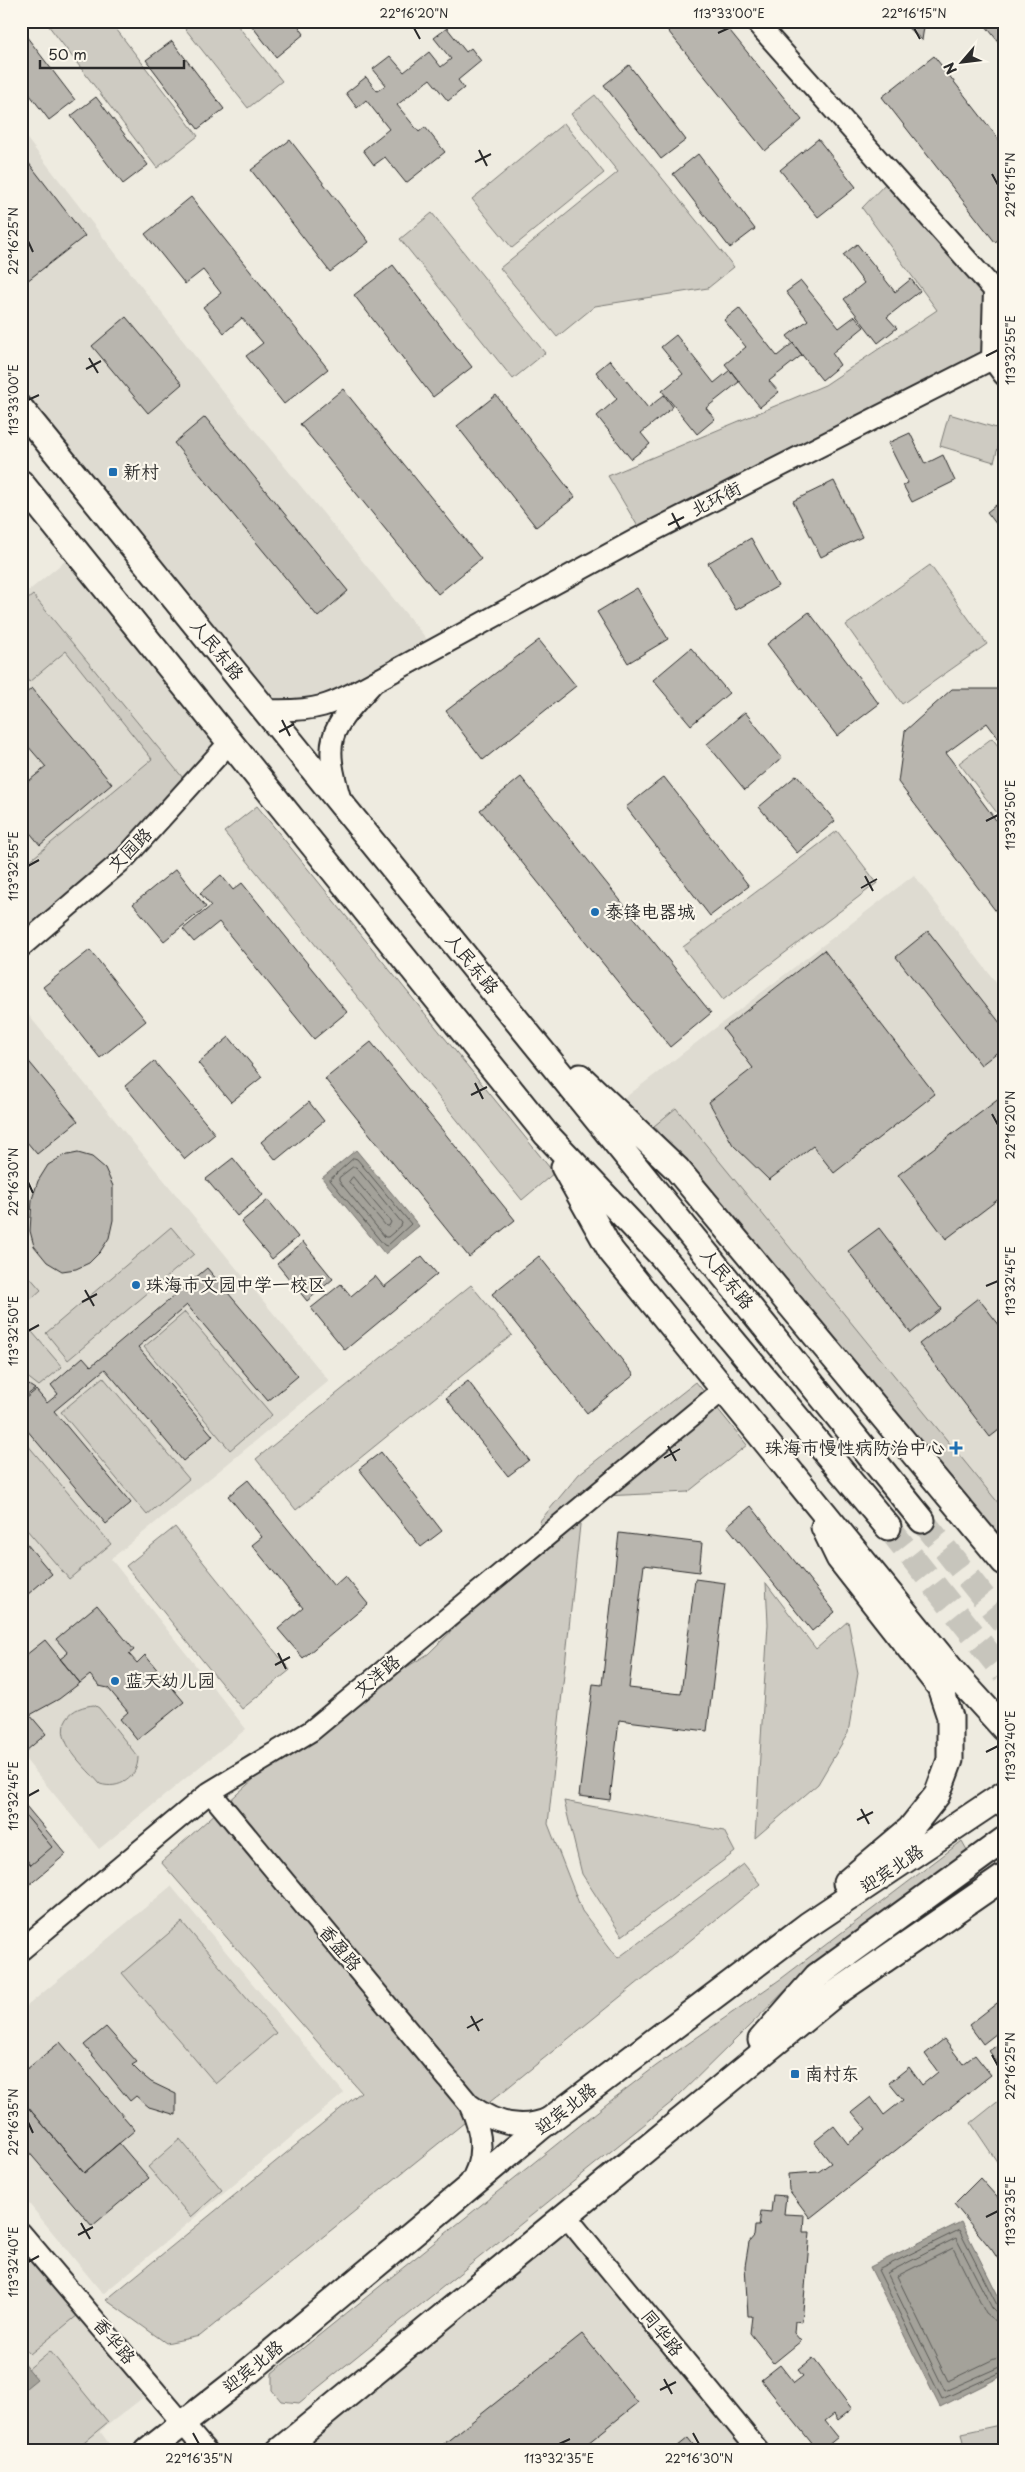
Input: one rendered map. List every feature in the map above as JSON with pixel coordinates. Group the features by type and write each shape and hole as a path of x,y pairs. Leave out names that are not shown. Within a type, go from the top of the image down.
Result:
{"main road":[{"name":"人民东路","path":"24,414 342,803 922,1520"},
{"name":"人民东路","path":"21,483 546,1134 662,1256 888,1527"},
{"path":"515,1017 677,1169 1004,1562"},
{"path":"546,1134 611,1250 954,1673 1004,1728"},
{"path":"684,2019 910,1829 937,1796 950,1760 950,1717 940,1688 839,1558 803,1485"},
{"path":"961,1510 1004,1551"},
{"path":"954,1673 1004,1708"},
{"name":"迎宾北路","path":"148,2451 564,2110 808,1926 1004,1794"},
{"path":"713,2094 817,1976 1004,1840"},
{"path":"279,2451 836,1993 1004,1877"},
{"path":"836,1993 1004,1895"}],"street":[{"path":"755,21 994,290 998,367"},
{"name":"北环街","path":"266,710 290,711 336,704 635,540 998,367"},
{"name":"北环街","path":"342,803 330,755 335,731 346,714 374,682"},
{"name":"文园路","path":"21,947 125,858 229,743"},
{"name":"文洋路","path":"21,1950 210,1792 311,1731 724,1389"},
{"name":"香盈路","path":"210,1792 469,2104"},
{"path":"469,2104 482,2114 497,2121 516,2124 545,2120 564,2110"},
{"path":"461,2194 474,2174 481,2148 481,2133 469,2104"},
{"name":"同华路","path":"565,2215 759,2451"},
{"name":"香华路","path":"21,2232 206,2451"}],"shaded area":[{"path":"45,21 110,21 198,136 157,168"},
{"path":"179,21 234,21 282,81 248,108"},
{"path":"595,95 734,267 708,288 595,306 557,337 500,268 618,172 571,114"},
{"path":"564,123 604,173 512,248 472,199"},
{"path":"21,131 215,382 435,649 322,705 267,710 21,409"},
{"path":"889,180 986,296 984,354 640,530 608,476 825,385 937,310 862,208"},
{"path":"432,213 545,353 513,379 400,239"},
{"path":"949,414 1003,430 994,462 940,446"},
{"path":"76,552 228,743 21,946 21,597"},
{"path":"930,565 987,644 902,704 846,625"},
{"path":"33,595 183,778 117,853 21,935 21,868 152,759 66,651 29,682 21,671 21,605"},
{"path":"992,738 1004,754 1004,822 959,763"},
{"path":"257,806 554,1173 522,1200 224,832"},
{"path":"837,831 877,883 723,1000 683,947"},
{"path":"914,875 1004,993 1004,1269 1001,1272 1004,1276 1004,1551 613,1107"},
{"name":"珠海市文园中学一校区","path":"21,1006 329,1381 111,1559 246,1729 99,1849 21,1754"},
{"path":"676,1108 1004,1510 1004,1541 654,1126"},
{"path":"171,1227 194,1254 68,1360 46,1333"},
{"path":"21,1267 41,1290 23,1306 21,1304"},
{"path":"471,1285 512,1335 296,1510 256,1459"},
{"path":"185,1312 272,1415 230,1450 144,1347"},
{"path":"21,1319 62,1367 39,1386 21,1372"},
{"path":"103,1377 189,1479 147,1515 61,1412"},
{"path":"696,1382 747,1445 688,1492 583,1497 548,1824 582,1911 618,1958 744,1864 760,1884 200,2336 166,2343 106,2300 361,2092 161,1862 275,1760 384,1681 428,1654 549,1535 539,1522 579,1474"},
{"path":"21,1437 111,1544 69,1579 21,1523"},
{"path":"175,1527 290,1670 242,1709 126,1566"},
{"path":"766,1583 816,1649 848,1621 858,1673 848,1733 818,1784 755,1838 768,1624"},
{"path":"94,1705 99,1708 138,1757 135,1771 126,1781 120,1784 100,1784 73,1754 64,1736 64,1727 69,1715 79,1708"},
{"path":"564,1801 724,1831 735,1852 622,1936 582,1874"},
{"path":"962,1841 967,1850 801,1975 672,2102 299,2403 281,2401 272,2390 272,2373 613,2099 656,2066 782,1978"},
{"path":"171,1886 344,2093 103,2294 21,2194 21,2011"},
{"path":"182,1922 276,2033 216,2084 122,1973"},
{"path":"1001,2099 1004,2103 1004,2172 971,2123"},
{"path":"180,2139 222,2190 191,2217 148,2167"},
{"path":"565,2216 758,2451 278,2451"},
{"path":"21,2233 154,2389 100,2431 114,2451 21,2451"},
{"path":"21,2249 78,2315 30,2354 21,2344"},
{"path":"50,2351 108,2422 73,2451 21,2451 21,2375"},
{"path":"1004,2424 1004,2451 966,2451 962,2433"}],"water":[{"path":"356,1150 419,1226 385,1254 322,1178"},
{"path":"961,2222 1004,2307 1004,2375 940,2407 870,2267"},
{"path":"21,2360 37,2379 21,2392"}],"building":[{"path":"131,21 142,21 135,27"},
{"path":"248,21 295,21 304,34 276,57"},
{"path":"660,21 722,21 802,120 765,151"},
{"path":"900,21 925,21 922,40"},
{"path":"982,21 1004,21 1004,49"},
{"path":"447,28 466,52 471,48 481,61 458,80 464,88 448,101 430,79 397,105 419,132 425,127 445,152 406,183 385,157 374,165 363,150 389,129 366,100 357,108 346,93 366,77 377,91 386,85 373,69 390,56 404,72 429,52 441,67 451,59 434,38"},
{"path":"23,32 75,100 49,120 21,83"},
{"path":"172,41 224,109 198,129 146,60"},
{"path":"934,56 1004,146 1004,236 995,242 882,97"},
{"path":"629,65 686,140 661,159 604,85"},
{"path":"96,97 148,165 123,184 71,116"},
{"path":"818,139 856,187 818,217 780,170"},
{"path":"290,140 369,242 330,272 251,170"},
{"path":"21,153 85,236 27,281 21,274"},
{"path":"698,154 755,229 730,248 673,174"},
{"path":"191,197 328,369 284,404 246,356 263,343 242,318 224,333 203,307 221,293 203,270 185,284 145,234"},
{"path":"857,244 895,292 911,279 920,291 887,317 897,328 878,343 844,299 864,283 843,255"},
{"path":"393,265 472,367 433,397 354,295"},
{"path":"801,281 839,328 855,316 864,327 832,353 840,365 822,380 787,336 808,320 786,292"},
{"path":"739,308 777,356 793,343 802,355 769,381 779,392 760,407 725,364 746,347 724,320"},
{"path":"126,317 182,384 148,413 92,346"},
{"path":"676,335 714,383 730,370 739,382 706,408 715,419 697,434 662,391 683,374 661,347"},
{"path":"610,360 648,408 664,395 673,407 641,433 650,444 631,459 597,416 617,399 596,372"},
{"path":"343,389 481,559 438,594 300,424"},
{"path":"496,395 575,497 536,527 457,426"},
{"path":"205,417 348,591 318,617 174,443"},
{"path":"910,433 925,464 943,455 955,481 912,502 903,485 908,483 888,443"},
{"path":"834,481 862,537 821,557 793,501"},
{"path":"1004,499 1004,534 987,512"},
{"path":"751,538 778,586 736,610 708,563"},
{"path":"637,588 668,639 628,663 597,612"},
{"path":"809,612 879,704 837,736 767,644"},
{"path":"539,640 576,686 483,760 446,711"},
{"path":"691,648 729,693 691,725 653,680"},
{"path":"32,688 112,784 40,845 22,823 25,784 46,767 21,738 21,691 24,695"},
{"path":"952,689 1004,689 1004,746 987,723 946,753 1004,831 1004,922 898,782 905,731"},
{"path":"745,712 782,758 745,790 707,744"},
{"path":"797,775 835,821 797,853 759,807"},
{"name":"泰锋电器城","path":"521,777 711,1013 670,1047 480,810"},
{"path":"664,777 749,886 710,916 626,807"},
{"path":"176,869 206,907 164,941 133,904"},
{"path":"221,875 233,890 242,883 347,1012 314,1039 219,922 194,942 183,929 211,906 200,893"},
{"path":"928,931 1004,1028 1004,1047 981,1065 896,957"},
{"path":"90,950 146,1021 100,1058 43,987"},
{"path":"824,950 935,1094 834,1173 813,1146 769,1180 733,1145 709,1102 753,1068 723,1029"},
{"path":"229,1037 262,1077 231,1102 198,1063"},
{"path":"371,1042 515,1220 469,1257 325,1079"},
{"path":"21,1052 78,1121 37,1154 21,1135"},
{"path":"154,1061 215,1134 185,1159 125,1086"},
{"path":"1004,1095 1004,1195 946,1239 898,1175"},
{"path":"309,1102 324,1121 276,1160 261,1142"},
{"path":"78,1153 92,1157 105,1168 113,1186 113,1220 109,1238 100,1252 89,1263 76,1269 62,1271 47,1262 34,1246 30,1231 32,1199 38,1181 48,1165 63,1156"},
{"path":"233,1158 263,1195 237,1216 206,1179"},
{"path":"268,1200 298,1237 272,1259 241,1222"},
{"path":"879,1228 941,1309 911,1333 848,1251"},
{"path":"303,1242 333,1279 307,1301 277,1264"},
{"path":"422,1256 437,1274 345,1350 311,1308 341,1284 351,1296 375,1276 384,1287"},
{"path":"539,1256 634,1375 587,1413 492,1294"},
{"path":"207,1268 298,1376 268,1401 187,1305 138,1347 213,1436 183,1461 105,1369 54,1411 131,1503 106,1524 21,1423 21,1402 36,1390 47,1403 58,1394 51,1385 83,1357 91,1366"},
{"path":"978,1298 1004,1331 1004,1437 999,1430 990,1437 919,1344"},
{"path":"21,1380 35,1389 21,1400"},
{"path":"468,1381 529,1460 508,1476 446,1398"},
{"path":"381,1452 442,1531 421,1547 359,1469"},
{"path":"248,1480 334,1586 345,1576 368,1604 303,1658 278,1629 303,1608 252,1545 262,1537 228,1496"},
{"path":"751,1506 835,1612 812,1631 727,1526"},
{"path":"619,1533 702,1543 699,1572 644,1565 629,1688 681,1694 695,1579 725,1583 707,1731 619,1720 610,1800 579,1796 593,1684 602,1685"},
{"path":"21,1537 52,1574 21,1600"},
{"path":"97,1605 134,1650 129,1654 137,1663 145,1655 184,1702 137,1740 120,1719 128,1712 108,1688 99,1686 90,1675 80,1683 60,1659 68,1653 56,1639"},
{"path":"45,1640 80,1683 59,1699 30,1715 46,1734 26,1751 21,1745 21,1659"},
{"path":"21,1800 66,1854 21,1892"},
{"path":"21,1810 52,1847 31,1865 21,1853"},
{"path":"1001,2000 1004,2003 1004,2034 1001,2030 983,2044 969,2025"},
{"path":"106,2027 137,2062 132,2065 140,2073 151,2082 176,2094 176,2115 149,2107 136,2096 130,2101 84,2045"},
{"path":"944,2039 963,2064 975,2055 991,2075 810,2218 789,2190 788,2174 818,2172 831,2163 814,2142 834,2126 848,2144 866,2129 852,2112 871,2097 884,2115 903,2100 889,2083 909,2067 922,2085 938,2072 925,2054"},
{"path":"1004,2040 1004,2071 989,2051"},
{"path":"60,2042 135,2130 84,2173 21,2099 21,2074"},
{"path":"21,2099 84,2173 119,2143 149,2178 92,2226 21,2143"},
{"path":"980,2178 1004,2205 1004,2268 992,2250 954,2204"},
{"path":"773,2195 786,2196 784,2214 804,2215 803,2232 810,2232 802,2322 795,2321 794,2333 801,2341 774,2363 750,2333 752,2316 748,2316 745,2266 749,2242 754,2236 755,2226 759,2226 761,2211 771,2212"},
{"path":"582,2334 638,2403 578,2451 435,2451"},
{"path":"813,2358 852,2409 838,2420 834,2414 825,2421 838,2437 821,2451 818,2451 761,2380 780,2365 794,2383 803,2376 798,2370"},
{"path":"688,2438 698,2451 672,2451"},
{"path":"885,2446 890,2451 880,2451"}],"tunnel":[{"path":"922,1520 1004,1623"},
{"path":"888,1527 1004,1673"}],"place":[{"name":"新村","path":"113,472"},
{"name":"泰锋电器城","path":"595,912"},
{"name":"珠海市文园中学一校区","path":"136,1285"},
{"name":"珠海市慢性病防治中心","path":"956,1448"},
{"name":"蓝天幼儿园","path":"115,1681"},
{"name":"南村东","path":"795,2074"}]}
